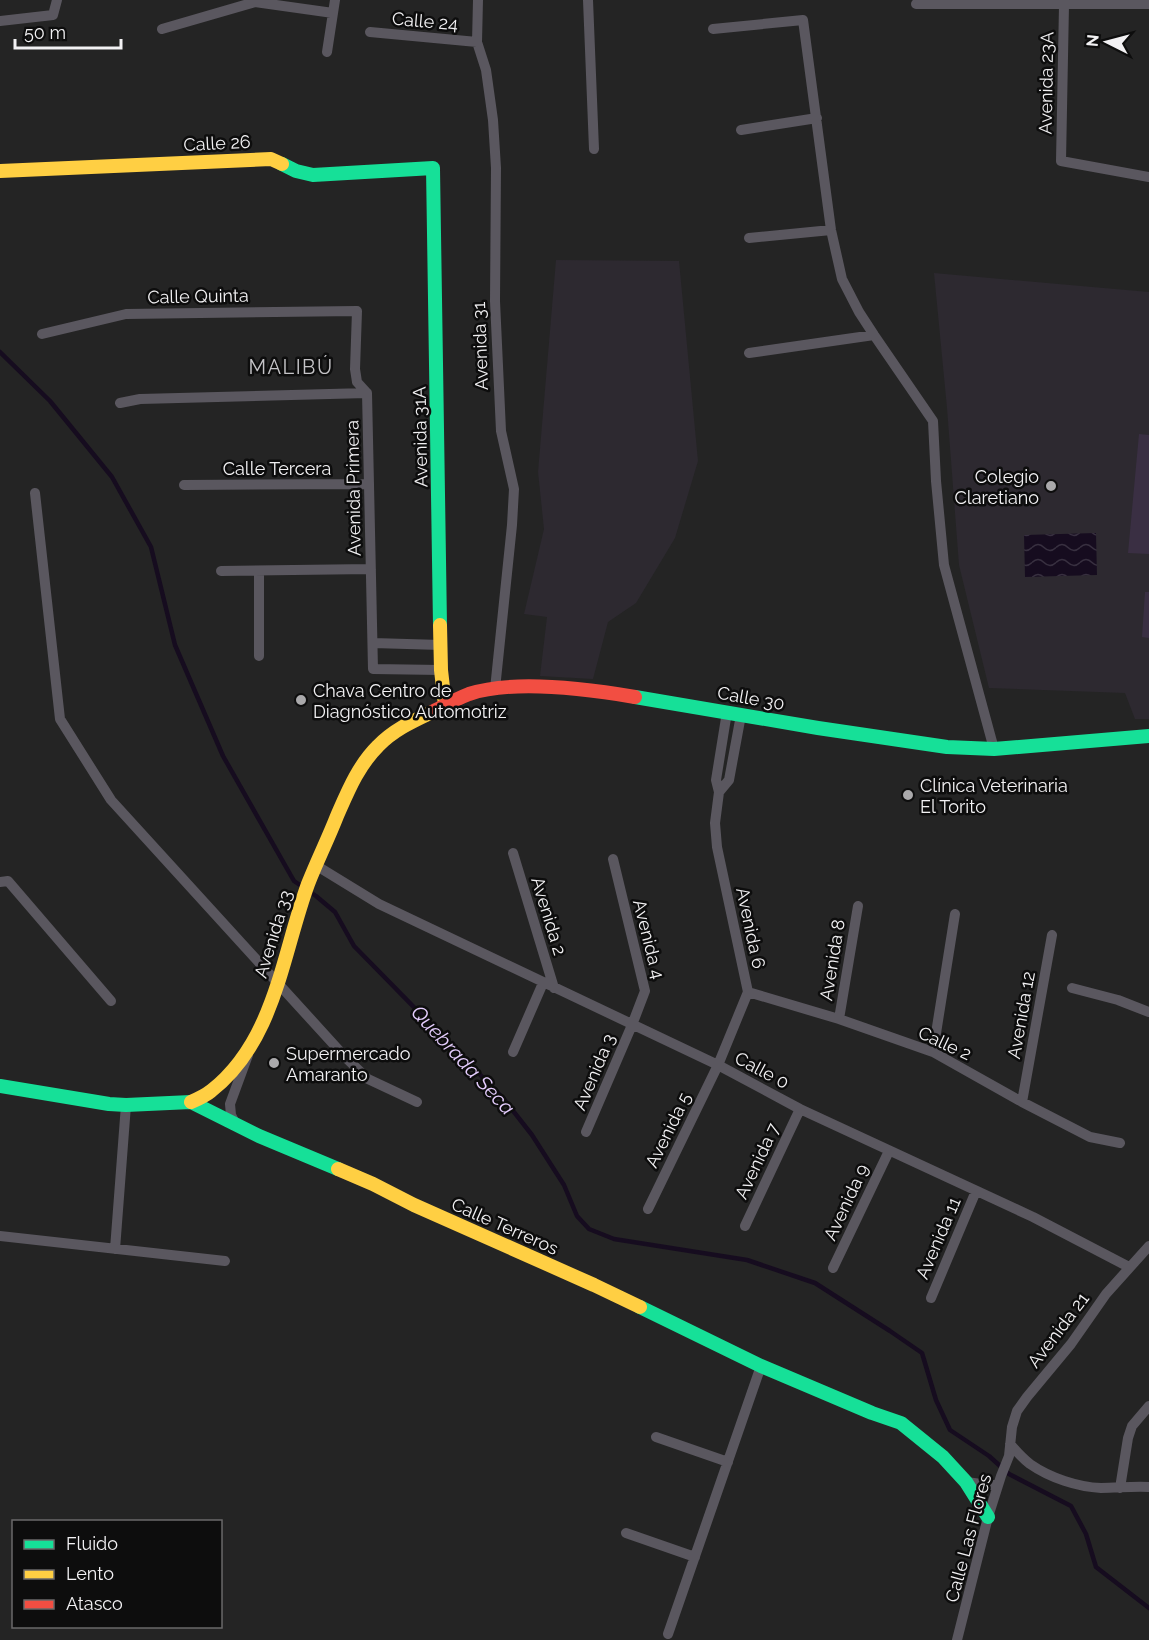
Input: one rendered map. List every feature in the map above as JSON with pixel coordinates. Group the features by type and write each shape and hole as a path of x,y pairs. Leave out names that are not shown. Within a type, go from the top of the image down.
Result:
{"street":[{"path":"0,21 53,15 57,0"},
{"path":"327,52 335,0"},
{"name":"Avenida 31","path":"478,0 477,42 486,70 494,120 495,301 501,431 514,489 495,689"},
{"path":"588,0 594,149"},
{"path":"162,29 255,2 333,13"},
{"path":"916,4 1149,4"},
{"name":"Avenida 23A","path":"1064,5 1061,160 1149,177"},
{"path":"713,29 803,20 831,230 842,279 859,312 933,421 944,565 994,749"},
{"name":"Calle 24","path":"370,32 477,42"},
{"path":"741,130 817,118"},
{"name":"Calle 26","path":"0,171 271,159 296,171 313,175 433,168"},
{"name":"Avenida 31A","path":"433,168 441,670 445,705"},
{"path":"748,238 831,230"},
{"name":"Calle Quinta","path":"42,334 126,314 357,311"},
{"name":"Avenida Primera","path":"357,311 355,369 357,382 367,393 373,669 441,670"},
{"path":"749,353 874,335"},
{"path":"120,403 140,399 367,393"},
{"name":"Calle Tercera","path":"184,485 369,484"},
{"path":"35,493 60,718 111,800 346,1058 368,1079 417,1102"},
{"path":"221,571 371,568"},
{"path":"259,571 259,656"},
{"path":"373,643 441,645"},
{"name":"Calle 30","path":"366,759 379,744 398,729 445,705 470,694 522,687 565,688 612,693 947,747 994,749 1149,736"},
{"name":"Avenida 6","path":"718,1065 748,992 717,847 715,823 719,792 716,780 727,712"},
{"name":"Avenida 6","path":"719,792 729,780 741,715"},
{"name":"Avenida 33","path":"191,1102 210,1092 232,1071 251,1045 270,1008 308,884 352,782 366,759"},
{"name":"Avenida 2","path":"513,853 554,988"},
{"name":"Avenida 4","path":"613,859 645,990 632,1025"},
{"name":"Calle 0","path":"317,866 379,904 718,1065 800,1109 1033,1217 1129,1267"},
{"path":"0,882 8,881 111,1001"},
{"name":"Avenida 8","path":"839,1019 858,906"},
{"path":"933,1052 955,914"},
{"name":"Avenida 12","path":"1022,1102 1052,935"},
{"path":"513,1052 543,983"},
{"path":"1072,988 1118,1000 1149,1012"},
{"name":"Calle 2","path":"748,992 839,1019 933,1052 1090,1137 1120,1143"},
{"name":"Avenida 3","path":"586,1132 632,1025"},
{"path":"236,1125 231,1115 230,1104 251,1045"},
{"name":"Avenida 5","path":"648,1209 718,1065"},
{"name":"Calle Terreros","path":"0,1086 109,1104 191,1102 259,1136 373,1184 414,1205 604,1290 761,1366 901,1423 943,1457 966,1482 988,1518"},
{"path":"116,1249 126,1105"},
{"name":"Avenida 7","path":"745,1226 800,1109"},
{"name":"Avenida 9","path":"833,1268 888,1150"},
{"name":"Avenida 11","path":"931,1298 976,1191"},
{"path":"0,1236 225,1260"},
{"name":"Avenida 21","path":"1009,1450 1017,1411 1027,1396 1071,1344 1106,1294 1149,1246"},
{"path":"668,1634 761,1366"},
{"path":"1120,1488 1132,1426 1149,1406"},
{"path":"656,1437 728,1462"},
{"path":"1009,1450 1032,1466 1076,1485 1099,1488 1149,1487"},
{"name":"Calle Las Flores","path":"957,1640 988,1518 1009,1450"},
{"path":"966,1482 989,1485 999,1480"},
{"path":"626,1533 695,1557"}],"shaded area":[{"path":"556,260 679,261 698,461 675,538 636,603 608,622 593,679 540,676 547,617 524,614 544,529 538,472"},
{"name":"Colegio Claretiano","path":"934,273 1149,292 1149,719 1135,719 1125,693 989,688 959,565"},
{"path":"1139,434 1149,435 1149,554 1128,553"},
{"path":"1145,592 1149,592 1149,638 1142,637"}],"water":[{"path":"1096,533 1097,575 1025,577 1024,535"}],"waterway":[{"name":"Quebrada Seca","path":"0,352 50,401 112,477 151,547 175,645 223,756 294,881 335,912 354,946 503,1098 532,1135 564,1185 577,1216 589,1229 614,1239 747,1260 815,1283 890,1331 922,1353 936,1400 950,1430 989,1456 1009,1474 1071,1506 1086,1534 1096,1567 1149,1608"}],"traffic: fast":[{"path":"282,164 296,171 313,175 433,168 440,625"},
{"path":"635,697 947,747 994,749 1149,736"},
{"path":"0,1086 109,1104 191,1102 259,1136 338,1169"},
{"path":"640,1307 761,1366 901,1423 943,1457 966,1482 988,1517"}],"traffic: slow":[{"path":"0,171 271,159 282,164"},
{"path":"440,625 441,670 445,705"},
{"path":"191,1102 209,1093 232,1071 250,1048 274,995 308,884 359,770 390,735 432,712"},
{"path":"338,1169 640,1307"}],"traffic: jam":[{"path":"432,712 469,694 507,687 551,687 635,697"}],"place":[{"name":"Colegio Claretiano","path":"1051,486"},
{"name":"Chava Centro de Diagnóstico Automotriz","path":"301,700"},
{"name":"Clínica Veterinaria El Torito","path":"908,795"},
{"name":"Supermercado Amaranto","path":"274,1063"}],"district":[{"name":"MALIBÚ","path":"291,367"}]}
